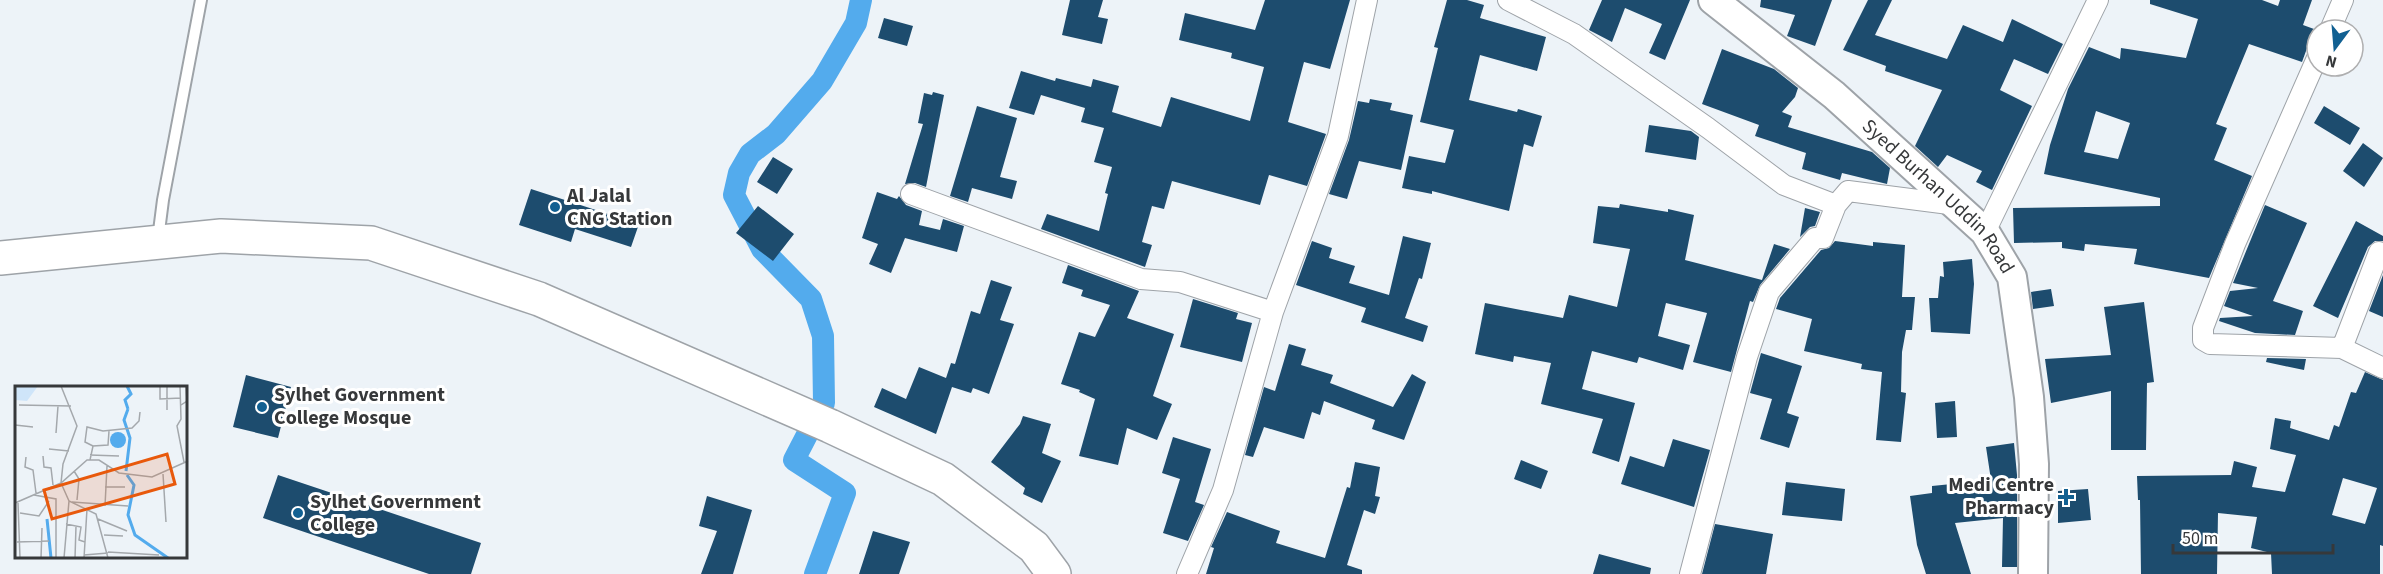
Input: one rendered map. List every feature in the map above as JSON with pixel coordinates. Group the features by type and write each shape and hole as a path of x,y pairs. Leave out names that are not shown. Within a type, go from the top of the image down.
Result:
{"highway":[{"path":"0,258 221,236 371,243 539,299 830,426 943,479 1034,547 1054,574"}],"street":[{"path":"1187,574 1223,490 1273,312 1338,136 1366,0"},
{"path":"1508,0 1574,34 1708,128 1784,185 1836,205"},
{"name":"Syed Burhan Uddin Road","path":"1713,0 1834,94 1956,205 1985,232 2012,277 2029,397 2034,464 2032,574"},
{"path":"1985,232 2098,0"},
{"path":"2335,18 2343,0"},
{"path":"2308,78 2235,244 2203,328 2203,339 2210,344 2342,348 2383,368"},
{"path":"1690,574 1748,357 1769,292 1815,238 1823,238 1836,205 1848,191 1956,205"},
{"path":"911,194 1141,279 1180,282 1273,312"},
{"path":"2342,348 2379,252 2383,255"}],"lane":[{"path":"158,242 163,200 201,0"}],"building":[{"path":"1070,0 1103,0 1098,17 1108,19 1102,44 1062,35"},
{"path":"1265,0 1350,0 1330,69 1304,62 1288,122 1326,134 1307,186 1269,175 1260,205 1172,181 1164,209 1152,206 1142,242 1152,245 1145,267 1041,229 1047,214 1099,231 1112,167 1094,162 1104,128 1081,122 1085,108 1041,95 1034,115 1009,108 1021,71 1055,81 1056,78 1091,87 1093,79 1119,86 1112,112 1161,127 1171,97 1250,121 1264,67 1231,58 1232,53 1179,40 1185,13 1255,30"},
{"path":"1447,0 1467,0 1484,5 1480,18 1546,37 1537,71 1480,55 1469,100 1542,116 1533,147 1524,144 1509,211 1432,191 1432,194 1402,188 1409,156 1445,163 1454,130 1420,122 1438,48 1434,47"},
{"path":"1602,0 1690,0 1665,60 1649,53 1662,24 1625,8 1612,42 1589,30"},
{"path":"1761,0 1832,0 1815,46 1787,36 1795,15 1760,7"},
{"path":"1868,0 1892,0 1875,35 1947,59 1963,25 2003,42 2012,19 2063,44 2048,74 2014,59 2000,90 2032,106 1992,190 1976,182 1982,171 1947,155 1938,167 1915,146 1942,90 1885,71 1886,66 1843,50"},
{"path":"2150,0 2262,0 2278,6 2280,0 2312,0 2303,25 2305,26 2305,54 2302,62 2249,44 2216,124 2227,128 2214,160 2252,176 2209,278 2134,264 2137,249 2085,244 2084,251 2062,248 2062,242 2014,243 2013,208 2160,206 2160,198 2044,174 2050,145 2068,89 2089,47 2120,59 2121,48 2186,58 2198,19 2150,4","holes":["2096,111 2130,123 2118,159 2084,152"]},
{"path":"884,18 913,26 907,46 878,38"},
{"path":"1722,49 1774,69 1798,88 1795,97 1782,112 1792,116 1788,127 1872,152 1890,168 1887,184 1842,173 1840,180 1802,169 1806,153 1755,136 1759,125 1702,104"},
{"path":"933,92 944,95 926,187 915,183 905,184 923,124 918,123 924,93 932,95"},
{"path":"1370,99 1392,103 1390,110 1413,115 1401,170 1359,161 1347,199 1329,194 1349,140 1358,101 1369,103"},
{"path":"977,106 1017,118 1000,177 1017,181 1012,199 972,188 968,202 950,196"},
{"path":"2324,106 2360,128 2350,145 2314,123"},
{"path":"1649,125 1691,131 1699,137 1696,160 1645,152"},
{"path":"2363,143 2383,158 2364,187 2343,171"},
{"path":"773,157 793,169 777,194 757,182"},
{"name":"Al Jalal CNG Station","path":"531,189 639,224 631,247 575,229 571,242 519,225"},
{"path":"877,192 897,199 899,196 906,205 922,211 919,225 940,230 943,219 964,226 957,252 905,238 891,273 869,264 878,244 862,238"},
{"path":"1620,204 1668,212 1668,209 1694,215 1685,260 1762,280 1774,244 1790,249 1760,285 1753,302 1750,301 1731,372 1693,362 1707,313 1666,303 1658,336 1690,345 1683,370 1639,357 1637,363 1592,351 1582,389 1635,403 1619,462 1592,453 1603,419 1541,404 1551,363 1514,356 1513,362 1475,354 1485,303 1563,318 1569,295 1617,307 1630,249 1593,243 1598,206 1619,208"},
{"path":"2265,205 2307,223 2273,301 2303,311 2295,335 2255,333 2219,321 2220,318 2253,316 2224,306 2230,291 2258,288 2233,283"},
{"path":"758,206 794,234 773,261 736,233"},
{"path":"1805,208 1820,212 1815,226 1810,227 1800,237"},
{"path":"2356,221 2383,236 2383,241 2375,241 2368,247 2338,318 2313,306"},
{"path":"1403,236 1431,243 1422,279 1419,278 1405,318 1428,326 1423,342 1361,322 1366,308 1296,285 1312,241 1332,248 1329,258 1355,266 1349,283 1389,295"},
{"path":"1835,241 1873,246 1873,242 1905,245 1902,297 1915,297 1912,330 1906,330 1902,352 1901,392 1906,393 1901,442 1876,440 1882,372 1861,369 1862,364 1804,351 1812,319 1776,309 1780,298 1821,250 1829,248"},
{"path":"1972,259 1974,284 1970,334 1931,332 1929,298 1938,298 1940,276 1944,277 1943,262"},
{"path":"1068,265 1139,291 1127,318 1174,334 1153,396 1172,404 1157,440 1127,428 1118,465 1079,456 1095,399 1079,392 1080,390 1061,384 1079,332 1095,337 1110,305 1081,296 1083,290 1062,283"},
{"path":"2383,275 2383,317 2369,311"},
{"path":"991,280 1012,287 1000,320 1014,324 989,394 973,388 971,393 952,387 936,434 874,407 882,388 906,399 919,367 946,378 951,363 955,364 971,311 980,314"},
{"path":"2051,289 2054,306 2033,309 2031,292"},
{"path":"1193,299 1238,313 1236,319 1252,323 1242,362 1180,347"},
{"path":"2144,302 2154,382 2147,383 2146,450 2111,450 2111,391 2051,403 2045,359 2111,355 2104,307"},
{"path":"1289,344 1306,349 1301,365 1333,375 1330,383 1393,407 1412,374 1426,382 1404,440 1372,429 1375,420 1324,401 1320,415 1312,412 1304,439 1264,427 1253,457 1245,455 1264,387 1275,391"},
{"path":"1761,353 1802,366 1787,413 1799,417 1789,448 1760,439 1772,399 1750,393"},
{"path":"2267,358 2306,359 2304,370 2266,362"},
{"path":"2365,372 2383,380 2383,546 2380,545 2380,574 2272,574 2271,553 2251,548 2257,517 2218,513 2217,574 2141,574 2140,500 2138,500 2137,476 2231,475 2234,461 2257,467 2252,487 2285,492 2296,455 2270,449 2275,418 2291,421 2290,428 2329,440 2334,425 2339,427 2351,392 2356,393","holes":["2343,478 2377,488 2365,524 2332,515"]},
{"name":"Sylhet Government College Mosque","path":"246,375 291,387 278,438 233,427"},
{"path":"1955,401 1957,437 1937,438 1935,403"},
{"path":"1023,416 1051,424 1042,453 1061,461 1042,503 1023,494 1025,488 991,462 1020,424"},
{"path":"1173,437 1211,449 1195,502 1204,505 1188,541 1163,533 1180,479 1162,473"},
{"path":"1673,439 1710,450 1694,507 1621,484 1630,456 1664,467"},
{"path":"2014,443 2017,475 2017,567 2002,567 2003,518 1955,523 1971,574 1926,574 1917,545 1910,496 1932,493 1932,486 1991,480 1986,447"},
{"path":"1521,460 1548,471 1541,489 1514,479"},
{"path":"1355,462 1380,467 1375,496 1380,497 1375,514 1364,510 1347,565 1362,570 1362,574 1206,574 1214,548 1211,547 1227,512 1280,531 1276,543 1325,558 1347,487 1350,488"},
{"name":"Sylhet Government College","path":"278,475 481,543 471,574 429,574 263,518"},
{"path":"1786,482 1845,489 1842,521 1782,515"},
{"path":"2088,489 2091,520 2058,523 2058,491"},
{"path":"707,496 752,510 733,574 701,574 717,531 699,526"},
{"path":"1715,524 1773,534 1766,574 1702,574"},
{"path":"873,531 910,542 899,574 859,574"},
{"path":"1599,554 1651,568 1650,574 1593,574"}],"waterway":[{"path":"824,403 823,336 811,299 762,249 734,195 739,173 750,154 776,134 822,81 856,23 861,0"},
{"path":"809,431 794,460 845,493 815,574"}],"place":[{"name":"Al Jalal CNG Station","path":"555,207"},
{"name":"Sylhet Government College Mosque","path":"262,407"},
{"name":"Medi Centre Pharmacy","path":"2066,497"},
{"name":"Sylhet Government College","path":"298,513"}]}
